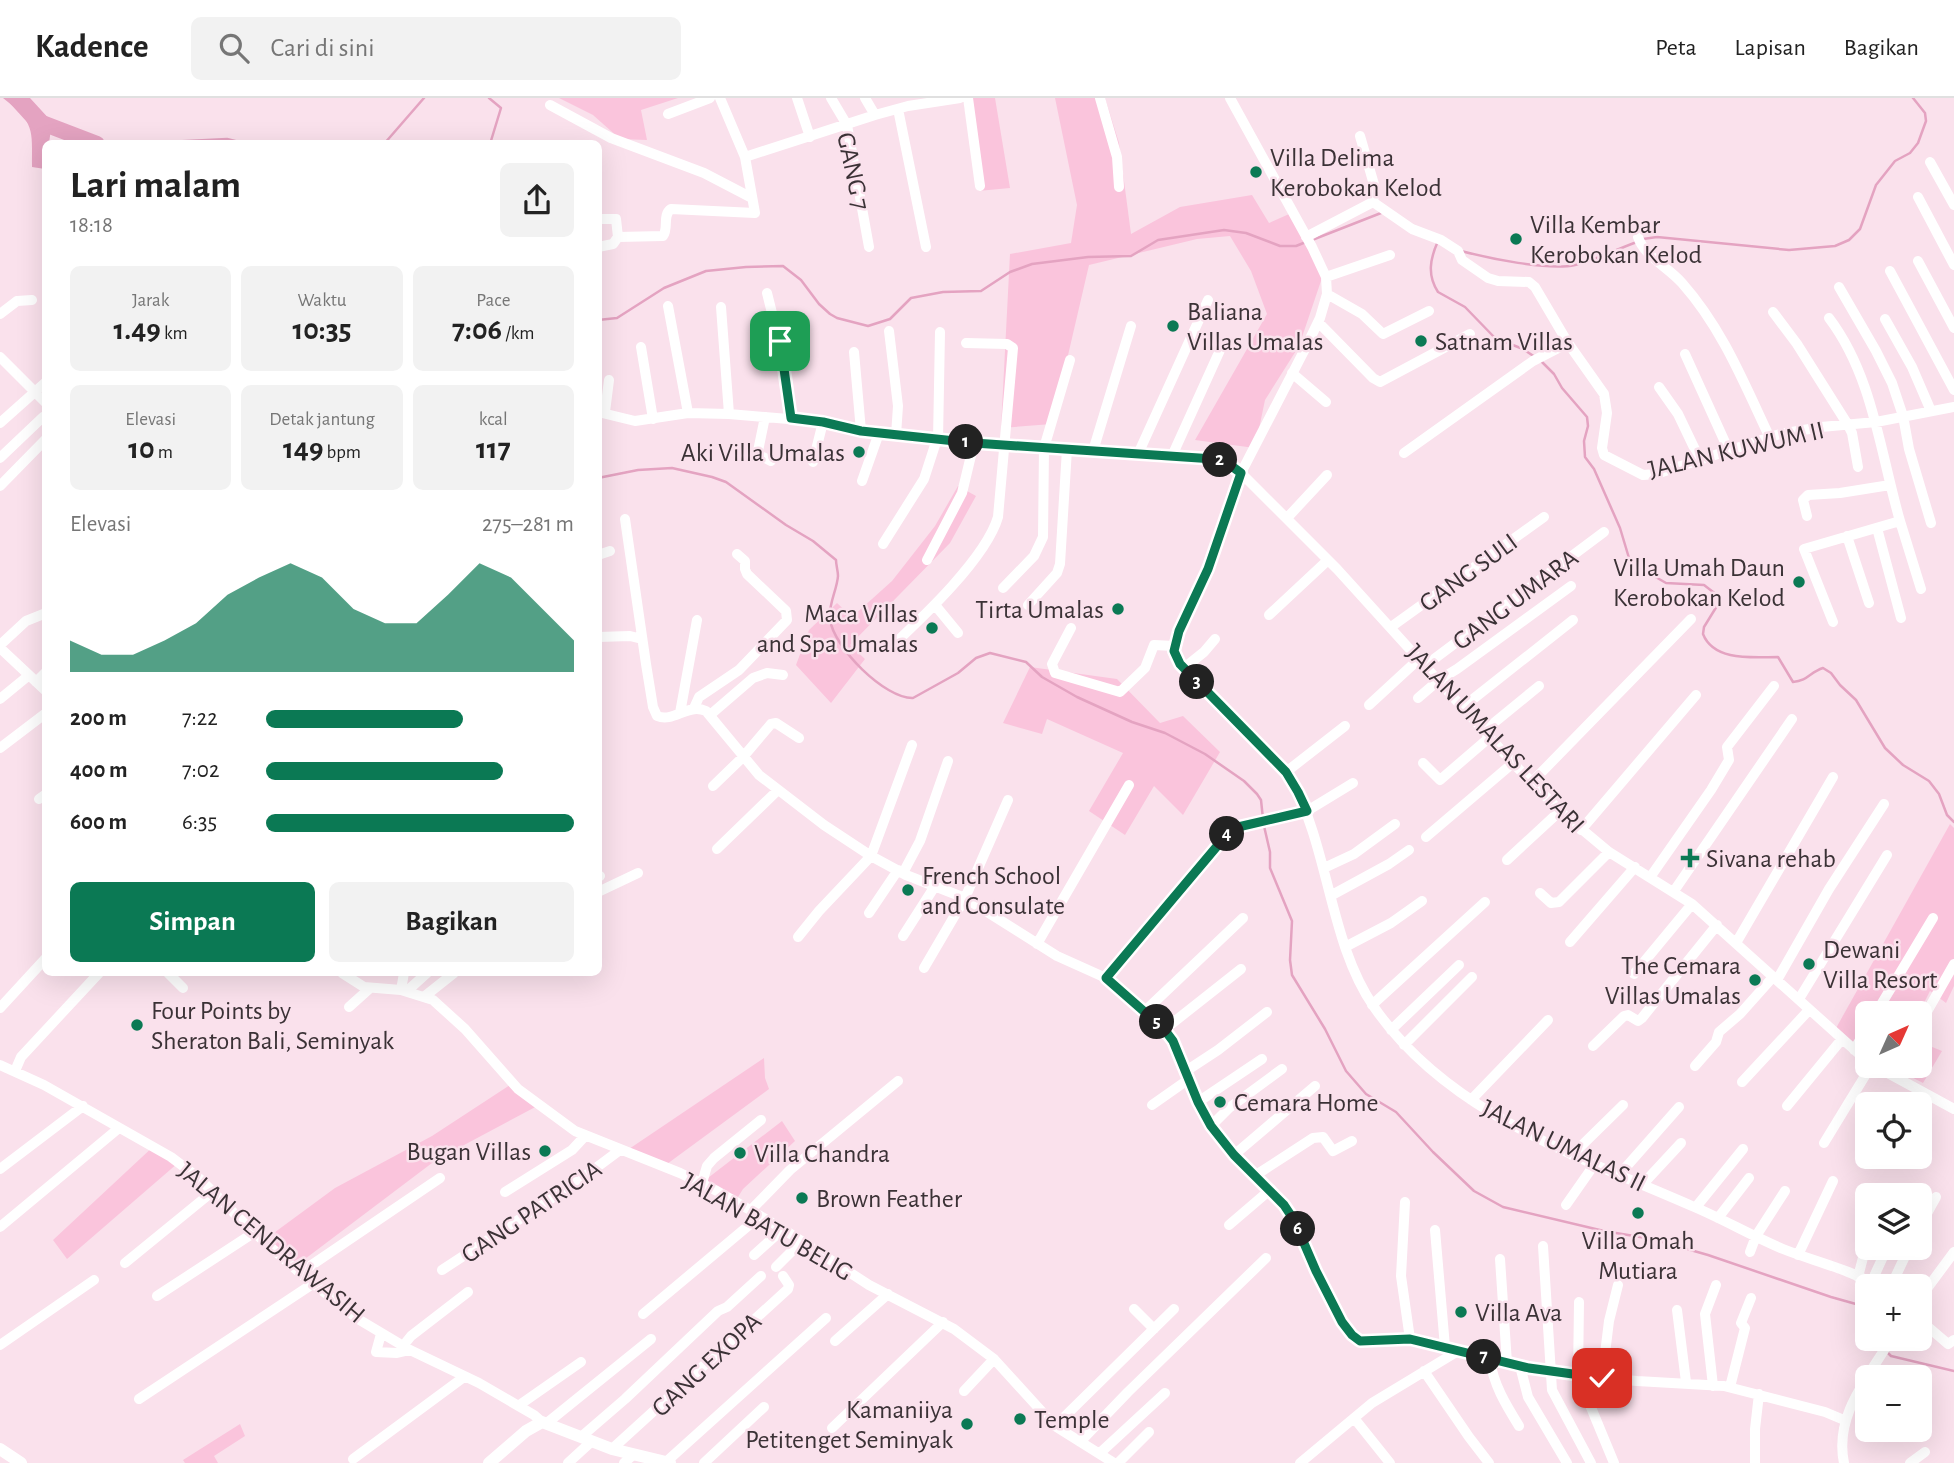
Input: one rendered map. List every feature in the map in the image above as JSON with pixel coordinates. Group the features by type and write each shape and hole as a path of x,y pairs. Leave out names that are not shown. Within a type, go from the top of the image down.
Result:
{"main road":[{"path":"489,1463 526,1431 544,1422 612,1449 629,1459 668,1462"},
{"path":"0,1449 21,1463"}],"street":[{"path":"668,114 710,98"},
{"path":"618,237 663,236 666,232 667,214 671,209 753,215 755,212 744,157 720,98"},
{"path":"797,98 810,137"},
{"name":"GANG 7","path":"831,98 847,125 869,247"},
{"path":"865,98 874,115"},
{"path":"744,157 847,125 903,104 960,98"},
{"path":"968,98 980,186"},
{"path":"1100,98 1117,157 1119,187"},
{"path":"1072,628 1052,664 1055,673 1120,692 1145,668 1154,645 1174,646 1208,569 1241,473 1318,322 1327,294 1326,277 1230,98"},
{"path":"903,104 926,247"},
{"path":"550,105 611,138 704,173 752,198"},
{"path":"1360,136 1375,188 1373,202"},
{"path":"1930,162 1954,205"},
{"path":"1918,197 1954,265"},
{"path":"1306,237 1373,202"},
{"path":"1373,202 1412,229 1441,240 1494,281 1533,284 1568,343 1533,361 1404,453"},
{"path":"602,219 616,219 618,237 613,244 602,246"},
{"path":"1638,237 1645,251 1680,281 1713,324 1769,436"},
{"path":"1326,277 1390,255"},
{"path":"1919,261 1954,328"},
{"path":"1890,271 1954,390"},
{"path":"1839,287 1892,383 1931,523"},
{"path":"767,293 782,353 791,418"},
{"path":"1327,294 1362,314 1383,334 1429,311"},
{"path":"0,314 17,301 32,300"},
{"path":"1138,454 1209,300"},
{"path":"668,306 688,413"},
{"path":"721,307 729,414"},
{"path":"1773,312 1849,425 1858,467"},
{"path":"1829,318 1851,350 1876,422 1890,485 1921,589"},
{"path":"1885,319 1912,367 1931,411"},
{"path":"1318,322 1380,382 1470,334"},
{"path":"1093,451 1131,326"},
{"path":"889,331 896,382 896,435"},
{"path":"883,544 924,479 938,440 940,332"},
{"path":"891,647 935,605 972,561 996,524 1013,347 1007,344 966,343"},
{"name":"JALAN KUWUM II","path":"1568,343 1604,394 1607,403 1602,448 1605,457 1626,469 1647,475 1729,451 1769,436 1821,427 1876,422 1954,407"},
{"path":"640,347 653,419"},
{"path":"1172,456 1221,348"},
{"path":"854,352 861,431"},
{"path":"1685,354 1729,451"},
{"path":"0,357 42,399"},
{"path":"1003,587 1034,556 1043,537 1044,448 1070,360"},
{"path":"1292,373 1326,402"},
{"path":"602,412 609,380"},
{"path":"0,423 42,387"},
{"path":"1658,387 1678,414 1700,460"},
{"name":"JALAN UMALAS LESTARI","path":"602,412 628,420 688,413 791,418 861,431 938,440 1226,462 1241,473 1328,560 1560,811 1609,852 1692,904 1854,1050"},
{"path":"765,417 758,451 771,461"},
{"path":"0,458 42,418"},
{"path":"813,462 823,422"},
{"path":"862,481 879,433"},
{"path":"0,486 42,443"},
{"path":"927,560 962,494 974,443"},
{"path":"1028,605 1057,573 1060,564 1067,449"},
{"path":"1287,518 1327,475"},
{"path":"1807,516 1803,500 1808,495 1890,485"},
{"name":"GANG SULI","path":"1391,627 1545,517"},
{"path":"625,519 642,639 657,716 665,719 694,708 701,709 710,715 743,757 777,791 871,856 965,898 1057,956 1106,978 1145,1011 1173,1041 1211,1126 1234,1155 1271,1189 1294,1220 1342,1322 1360,1341 1410,1339 1550,1373 1730,1387 1825,1412 1844,1420"},
{"path":"1833,622 1804,549 1900,520"},
{"path":"1877,528 1902,618"},
{"name":"GANG UMARA","path":"1369,705 1423,662 1604,532"},
{"path":"1847,536 1869,603"},
{"path":"602,554 610,551"},
{"path":"694,708 699,697 739,670 787,620 786,611 747,574 745,561 737,555"},
{"path":"1269,615 1328,560"},
{"path":"1418,698 1439,680 1571,586"},
{"path":"935,605 958,633"},
{"path":"42,615 26,621 0,646 42,688"},
{"path":"1531,782 1692,619"},
{"path":"680,713 697,620"},
{"path":"1464,706 1573,620"},
{"path":"602,637 630,636 642,639"},
{"path":"1184,667 1204,652 1215,639"},
{"name":"JALAN UMALAS II","path":"1174,646 1175,655 1184,667 1286,772 1298,792 1307,811 1353,968 1372,1005 1404,1045 1471,1100 1512,1125 1594,1166 1696,1207 1798,1255 1855,1276"},
{"path":"710,715 753,678 767,673 783,675"},
{"path":"0,699 42,675"},
{"path":"1423,763 1440,780 1539,686"},
{"path":"1651,876 1729,760 1727,747 1774,686"},
{"path":"1581,830 1696,695"},
{"path":"0,748 42,715"},
{"path":"1674,891 1792,719"},
{"path":"713,786 774,723 799,738"},
{"path":"1286,772 1345,726"},
{"path":"798,937 871,856 912,745"},
{"path":"869,913 920,841 948,761"},
{"path":"1426,837 1513,763"},
{"path":"1736,943 1833,777"},
{"path":"1106,978 1229,832 1238,827 1307,811 1353,783"},
{"path":"1037,944 1129,785"},
{"path":"717,849 777,791"},
{"path":"924,968 965,898 1008,800"},
{"path":"1695,1066 1716,1042 1719,1032 1775,979 1884,804"},
{"path":"1507,860 1560,811"},
{"path":"1324,868 1354,854 1395,824"},
{"path":"1332,895 1409,850"},
{"path":"1540,893 1551,903 1559,902 1609,852"},
{"path":"1798,999 1887,855"},
{"path":"1570,942 1635,867"},
{"path":"602,890 638,873"},
{"path":"903,936 935,886"},
{"path":"1345,947 1391,923 1422,901"},
{"path":"1372,1005 1485,902"},
{"path":"1634,974 1692,904"},
{"path":"1145,1011 1243,918"},
{"path":"1883,1001 1933,918"},
{"path":"1593,1046 1625,1015 1640,1020 1717,925"},
{"path":"0,1008 42,962"},
{"path":"1932,1003 1954,964"},
{"path":"1391,1030 1459,965"},
{"path":"1164,1029 1241,969"},
{"path":"15,1071 20,1057 96,976"},
{"path":"171,976 183,988"},
{"path":"346,976 369,989 349,1007"},
{"path":"404,976 404,990"},
{"path":"404,990 423,976"},
{"path":"425,996 450,976"},
{"path":"1404,1045 1472,977"},
{"name":"JALAN BATU BELIG","path":"369,989 404,990 425,996 465,1029 518,1089 553,1116 585,1136 702,1183 783,1228 856,1277 943,1322 994,1359 1055,1426 1116,1463"},
{"path":"1742,1082 1809,1010"},
{"path":"1152,1105 1268,1012"},
{"path":"1471,1100 1548,1020"},
{"path":"1787,1106 1842,1040"},
{"path":"1198,1102 1262,1059"},
{"name":"JALAN CENDRAWASIH","path":"0,1065 83,1106 171,1157 200,1179 300,1273 381,1334 544,1422"},
{"path":"1211,1126 1229,1108 1282,1069"},
{"path":"1824,1143 1865,1078"},
{"path":"1906,1078 1954,1109"},
{"path":"643,1314 755,1213 790,1170 898,1081"},
{"path":"1234,1155 1315,1086"},
{"path":"1572,1155 1623,1105"},
{"path":"0,1169 83,1106"},
{"path":"1619,1175 1679,1107"},
{"path":"702,1183 707,1166 714,1158 761,1120"},
{"path":"0,1227 119,1128"},
{"path":"505,1192 572,1150 585,1136"},
{"path":"1256,1175 1313,1138 1322,1138 1333,1151 1352,1141"},
{"path":"1642,1185 1681,1143"},
{"path":"1696,1207 1743,1149"},
{"name":"GANG PATRICIA","path":"442,1270 581,1179 620,1150"},
{"path":"1566,1205 1594,1166"},
{"path":"300,1273 440,1178"},
{"path":"1718,1218 1749,1178"},
{"path":"1798,1255 1833,1181"},
{"path":"1229,1226 1271,1189"},
{"path":"1750,1252 1756,1236 1785,1191"},
{"path":"125,1263 212,1192"},
{"path":"1932,1204 1936,1197"},
{"path":"1405,1202 1401,1276 1410,1339"},
{"path":"754,1255 783,1228"},
{"path":"1435,1230 1445,1347"},
{"path":"157,1296 255,1232"},
{"name":"GANG EXOPA","path":"612,1449 788,1289 789,1285 779,1271 802,1241"},
{"path":"1543,1246 1552,1390 1591,1463"},
{"path":"1932,1282 1954,1252"},
{"path":"1080,1442 1266,1258"},
{"path":"1500,1259 1507,1363"},
{"path":"568,1463 625,1399 718,1311 727,1307 761,1276"},
{"path":"0,1345 94,1280"},
{"path":"139,1399 314,1283"},
{"path":"1602,1378 1609,1321 1618,1285"},
{"path":"1713,1386 1705,1314 1716,1285"},
{"path":"381,1334 376,1352 397,1353 407,1348 411,1336 468,1292"},
{"path":"835,1341 888,1294"},
{"path":"1730,1387 1745,1328 1741,1323 1751,1298"},
{"path":"1579,1303 1578,1376 1614,1463"},
{"path":"1134,1309 1154,1329"},
{"path":"1055,1426 1174,1310"},
{"path":"1677,1310 1686,1382"},
{"path":"668,1462 826,1318"},
{"path":"832,1428 943,1322"},
{"path":"1932,1330 1948,1344 1954,1340"},
{"path":"544,1422 651,1339"},
{"path":"1300,1463 1391,1390 1458,1350"},
{"path":"1844,1463 1841,1449 1844,1420 1850,1405 1884,1351"},
{"path":"964,1391 994,1359"},
{"path":"1490,1359 1503,1399 1520,1426"},
{"path":"518,1406 581,1362"},
{"path":"1520,1366 1528,1397 1567,1463"},
{"path":"1424,1371 1489,1463"},
{"path":"353,1459 464,1377"},
{"path":"1100,1453 1165,1393"},
{"path":"1755,1463 1759,1394"},
{"path":"704,1463 764,1407"},
{"path":"1354,1418 1390,1463"},
{"path":"1116,1463 1149,1432"},
{"path":"1910,1463 1925,1452"}],"shaded area":[{"path":"3,98 30,98 52,122 49,140 42,140 42,169 32,167 30,128 21,114"},
{"path":"559,98 678,98 641,110 647,140 620,139 593,115"},
{"path":"963,98 995,98 1010,188 978,191"},
{"path":"1055,98 1105,98 1119,143 1131,234 1180,207 1252,195 1269,223 1296,211 1325,269 1299,346 1265,400 1255,448 1195,440 1267,314 1251,271 1230,236 1197,239 1089,265 1052,424 1001,428 1010,254 1071,243 1077,205"},
{"path":"958,486 976,496 950,543 850,645 865,659 831,703 796,665 809,630 837,603 852,617 892,581 935,526"},
{"path":"1030,667 1117,679 1160,723 1183,716 1220,752 1183,815 1154,786 1125,835 1089,811 1123,753 1047,719 1042,734 1003,723"},
{"path":"1950,824 1954,828 1954,986 1946,1003 1930,991 1925,1001 1855,1001 1855,1047 1835,1030"},
{"path":"1932,1047 1942,1051 1932,1068"},
{"path":"764,1058 765,1078 769,1089 667,1164 626,1151"},
{"path":"1913,1078 1926,1078 1923,1083"},
{"path":"513,1083 541,1104 436,1160 297,1265 267,1238 335,1188 432,1136"},
{"path":"782,1121 795,1141 743,1189 738,1197 704,1181"},
{"path":"156,1144 178,1163 67,1259 53,1240"},
{"path":"240,1424 245,1436 214,1456 218,1463 185,1463 183,1460"}],"waterway":[{"path":"16,98 37,121 87,140"},
{"path":"387,140 424,98"},
{"path":"489,98 501,108 491,140"},
{"path":"1643,239 1657,237 1789,250 1835,246 1849,240 1860,229 1876,185 1895,161 1910,153 1918,143 1926,121 1925,113 1913,98"},
{"path":"207,140 231,140"},
{"path":"1312,240 1381,213"},
{"path":"602,320 617,318 664,288 706,271 783,266 801,280 830,314 868,326 890,319 911,298 943,292 981,291 1010,272 1032,264 1088,257 1131,256 1158,240 1224,230 1246,233 1280,246 1296,246 1306,242"},
{"path":"1438,241 1431,267 1432,279 1438,292 1465,307 1495,338 1535,357"},
{"path":"1461,251 1518,263 1563,266 1591,260 1637,242"},
{"path":"1540,360 1587,417 1585,457 1594,469 1620,528 1629,558 1640,568 1666,583 1704,585 1717,595 1720,601 1704,627 1703,634 1708,643 1716,649 1736,656 1778,657 1793,682 1823,668 1831,673 1856,700 1885,748 1903,765 1929,781 1939,794 1947,815 1954,822"},
{"path":"602,477 638,470 672,468 712,477 726,482 813,541 836,560 838,576 830,614 833,630 850,657 875,681 889,690 913,698 958,673 976,658 990,653 1026,662 1042,677 1077,697 1132,722 1165,733 1205,754 1244,781 1257,794 1261,800 1263,819"},
{"path":"1264,826 1270,852 1270,868 1292,921 1292,975 1325,1029 1346,1071 1366,1094 1396,1112 1474,1191 1503,1207 1604,1231 1652,1239 1855,1304"},
{"path":"1887,1352 1891,1356 1954,1371"}],"place":[{"name":"Villa Delima Kerobokan Kelod","path":"1256,172"},
{"name":"Villa Kembar Kerobokan Kelod","path":"1516,239"},
{"name":"Baliana Villas Umalas","path":"1173,326"},
{"name":"Satnam Villas","path":"1421,341"},
{"name":"Aki Villa Umalas","path":"859,452"},
{"name":"Villa Umah Daun Kerobokan Kelod","path":"1799,582"},
{"name":"Tirta Umalas","path":"1118,609"},
{"name":"Maca Villas and Spa Umalas","path":"932,628"},
{"name":"Sivana rehab","path":"1690,858"},
{"name":"French School and Consulate","path":"908,890"},
{"name":"Dewani Villa Resort","path":"1809,964"},
{"name":"The Cemara Villas Umalas","path":"1755,980"},
{"name":"Four Points by Sheraton Bali, Seminyak","path":"137,1025"},
{"name":"Cemara Home","path":"1220,1102"},
{"name":"Bugan Villas","path":"545,1151"},
{"name":"Villa Chandra","path":"740,1153"},
{"name":"Brown Feather","path":"802,1198"},
{"name":"Villa Omah Mutiara","path":"1638,1213"},
{"name":"Villa Ava","path":"1461,1312"},
{"name":"Temple","path":"1020,1419"},
{"name":"Kamaniiya Petitenget Seminyak","path":"967,1424"}],"route":[{"path":"780,341 791,418 861,431 974,443 1214,459 1226,462 1241,473 1208,569 1179,631 1174,651 1180,664 1286,772 1307,811 1234,828 1229,832 1106,978 1164,1029 1173,1041 1211,1126 1234,1155 1271,1189 1284,1205 1294,1220 1342,1322 1352,1335 1360,1341 1410,1339 1550,1373 1602,1378"}]}
